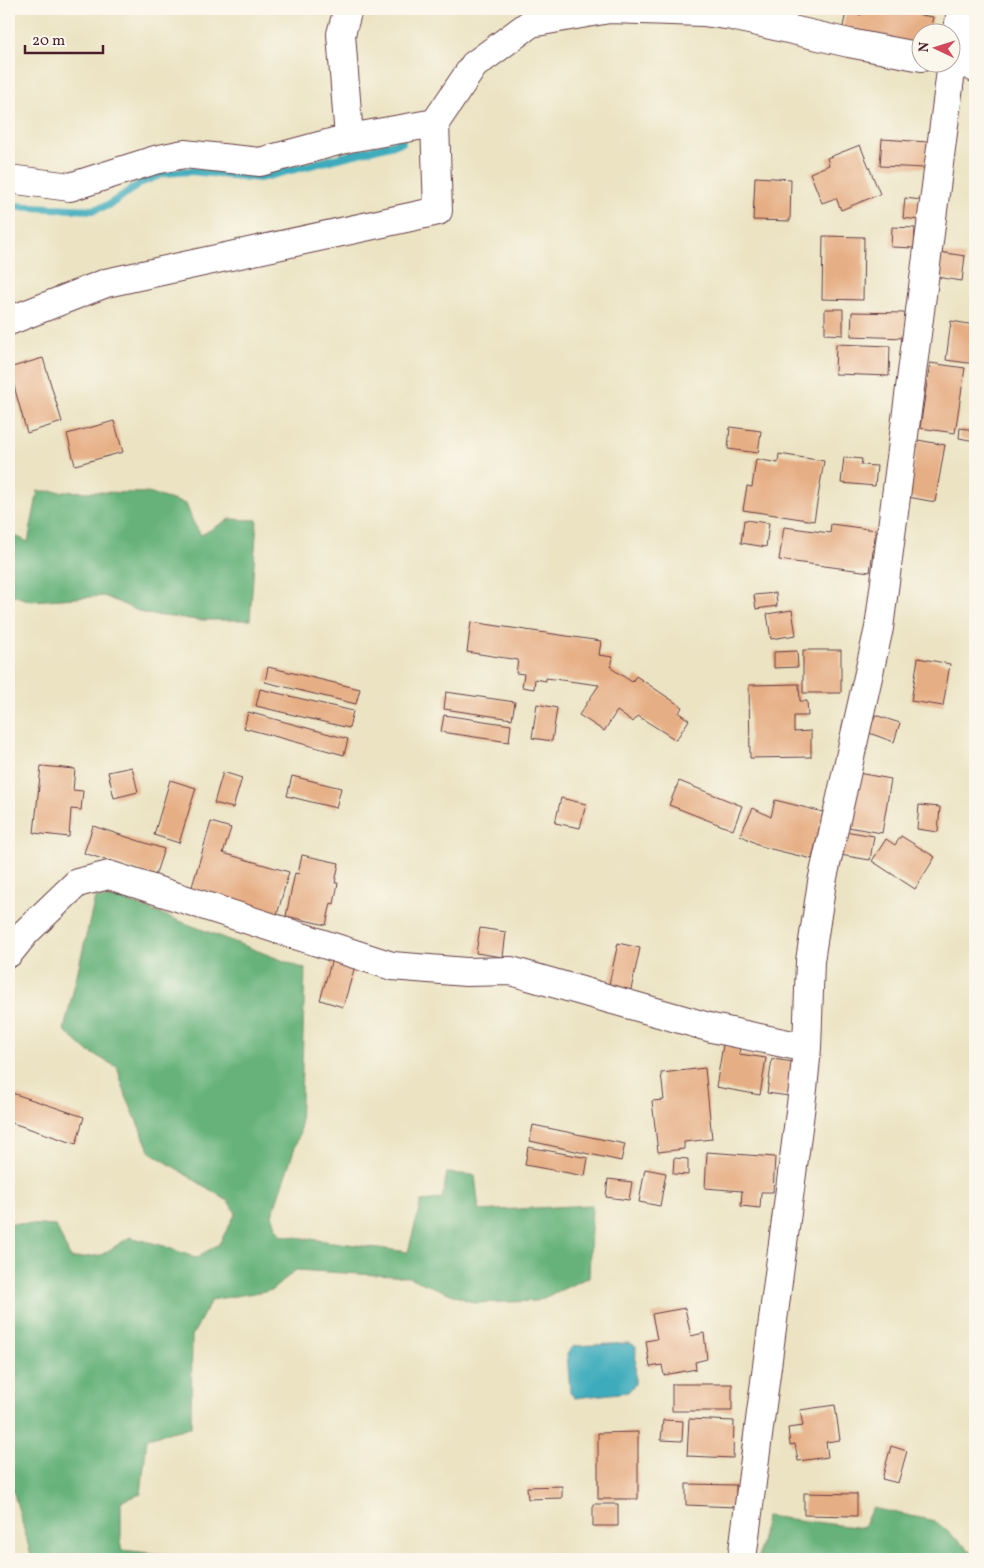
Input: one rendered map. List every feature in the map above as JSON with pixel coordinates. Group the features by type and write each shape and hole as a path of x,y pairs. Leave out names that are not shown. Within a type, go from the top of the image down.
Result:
{"street":[{"path":"348,9 341,34 349,138"},
{"path":"9,321 106,283 438,211 435,123 474,65 531,23 609,9 702,12 732,16 849,43 912,55"},
{"path":"959,22 961,9"},
{"path":"742,1559 807,1048 810,961 822,882 879,628 957,72"},
{"path":"9,180 70,188 155,160 184,154 260,162 349,138 435,123"},
{"path":"9,953 26,932 77,883 108,875 392,966 466,972 511,971 703,1026 807,1048"}],"green space":[{"path":"38,491 148,493 186,504 193,522 201,535 230,519 257,520 250,620 199,620 145,614 104,596 31,601 9,594 9,533 28,542"},
{"path":"95,898 122,899 305,969 300,1132 272,1215 280,1235 408,1252 421,1201 442,1199 447,1173 475,1175 479,1211 592,1205 589,1277 537,1301 474,1303 408,1277 296,1270 272,1290 211,1300 192,1336 191,1427 147,1438 141,1494 121,1501 121,1550 169,1555 167,1559 35,1559 31,1555 9,1475 9,1223 56,1226 71,1259 101,1255 130,1237 164,1246 196,1258 219,1244 236,1213 228,1201 150,1152 126,1096 117,1067 86,1050 64,1030"},
{"path":"872,1508 935,1521 975,1555 975,1559 758,1559 766,1516 863,1528"}],"water":[{"path":"629,1343 636,1346 635,1384 628,1392 575,1398 570,1393 567,1353 574,1346"}],"building":[{"path":"862,9 884,9 933,17 932,22 912,22 912,42 842,31 846,12 861,15"},
{"path":"882,139 928,142 926,168 880,166"},
{"path":"860,145 880,194 841,210 836,198 822,203 810,173 829,165 827,158"},
{"path":"755,177 791,179 790,221 753,220"},
{"path":"905,198 921,200 920,220 903,218"},
{"path":"892,227 915,228 914,248 891,247"},
{"path":"823,236 864,237 863,300 822,299"},
{"path":"939,252 965,256 962,281 936,277"},
{"path":"825,309 843,309 843,335 825,334"},
{"path":"852,312 905,313 905,338 851,336"},
{"path":"951,321 975,325 975,364 946,360"},
{"path":"836,344 890,346 889,376 835,374"},
{"path":"43,358 62,422 27,433 9,368"},
{"path":"930,363 965,368 955,433 920,428"},
{"path":"114,421 123,452 75,465 67,434"},
{"path":"730,427 761,431 758,453 728,449"},
{"path":"960,428 975,430 975,441 959,438"},
{"path":"918,440 945,445 935,502 908,497"},
{"path":"779,454 824,461 814,521 743,510 747,486 752,487 756,459 778,463"},
{"path":"844,457 862,459 861,465 877,466 875,486 841,483"},
{"path":"744,520 769,523 766,547 741,543"},
{"path":"831,524 876,530 870,572 779,560 784,527 830,533"},
{"path":"776,593 777,606 756,609 754,595"},
{"path":"792,610 796,635 771,639 767,614"},
{"path":"471,622 601,641 599,655 613,657 611,668 632,682 636,676 682,707 679,713 689,720 676,740 638,716 633,722 617,711 604,731 579,715 599,685 546,678 546,681 535,679 534,689 522,687 524,674 516,673 518,660 467,652"},
{"path":"803,650 841,650 841,693 803,693"},
{"path":"797,651 798,667 774,668 774,652"},
{"path":"918,658 950,664 943,706 911,701"},
{"path":"268,667 360,689 356,704 265,682"},
{"path":"799,684 800,701 807,701 808,716 794,716 794,732 811,731 811,757 750,758 749,685"},
{"path":"260,689 353,711 349,728 256,706"},
{"path":"446,692 515,702 512,719 444,709"},
{"path":"537,704 557,708 552,741 532,738"},
{"path":"248,712 348,739 344,755 244,728"},
{"path":"444,715 511,725 509,742 441,732"},
{"path":"875,715 900,723 894,742 869,733"},
{"path":"41,766 75,769 73,790 83,791 81,810 71,809 69,837 34,833"},
{"path":"132,767 138,792 114,798 108,772"},
{"path":"223,772 242,778 233,808 214,803"},
{"path":"858,773 891,779 882,833 848,827"},
{"path":"292,776 341,788 336,808 287,796"},
{"path":"170,780 196,788 179,843 154,835"},
{"path":"679,781 742,806 733,830 669,805"},
{"path":"561,798 586,804 580,828 555,823"},
{"path":"775,800 823,812 812,859 763,847 740,835 753,808 771,817"},
{"path":"919,805 940,807 938,832 917,829"},
{"path":"211,822 231,828 223,853 289,872 277,915 191,890"},
{"path":"93,826 164,849 155,876 84,853"},
{"path":"845,831 874,836 870,860 840,855"},
{"path":"901,836 935,857 915,889 872,861 886,839 895,845"},
{"path":"302,855 339,863 335,883 338,883 334,904 331,903 326,925 286,916 295,873 298,874"},
{"path":"480,928 506,932 503,957 476,953"},
{"path":"618,943 640,948 630,994 608,989"},
{"path":"332,959 355,966 343,1007 320,1000"},
{"path":"723,1045 740,1048 739,1054 766,1058 760,1095 716,1087"},
{"path":"772,1059 794,1062 789,1096 767,1093"},
{"path":"705,1068 712,1139 684,1142 684,1149 658,1152 652,1101 664,1100 661,1073"},
{"path":"9,1092 84,1117 76,1144 9,1122"},
{"path":"533,1125 625,1144 621,1161 530,1141"},
{"path":"528,1147 588,1158 585,1176 525,1165"},
{"path":"707,1152 775,1157 773,1192 761,1192 760,1208 741,1206 742,1191 705,1188"},
{"path":"674,1158 688,1159 688,1175 673,1174"},
{"path":"645,1169 666,1173 660,1206 639,1202"},
{"path":"608,1179 632,1182 629,1200 606,1197"},
{"path":"685,1308 691,1336 704,1333 707,1359 695,1362 696,1369 664,1375 662,1365 650,1367 646,1341 657,1339 652,1314"},
{"path":"672,1384 732,1384 732,1411 672,1411"},
{"path":"835,1405 840,1440 826,1442 828,1457 798,1461 795,1444 790,1445 788,1428 803,1426 800,1410"},
{"path":"689,1419 734,1421 733,1458 687,1456"},
{"path":"663,1420 683,1421 682,1441 661,1440"},
{"path":"638,1432 638,1499 598,1499 598,1433"},
{"path":"891,1446 907,1451 898,1483 882,1479"},
{"path":"686,1484 736,1485 736,1507 686,1505"},
{"path":"562,1486 562,1498 528,1499 527,1487"},
{"path":"804,1493 857,1494 857,1516 804,1515"},
{"path":"593,1504 618,1504 618,1526 593,1526"}],"waterway":[{"path":"9,206 93,210 109,205 142,182 164,173 191,171 259,178 402,142"}]}
